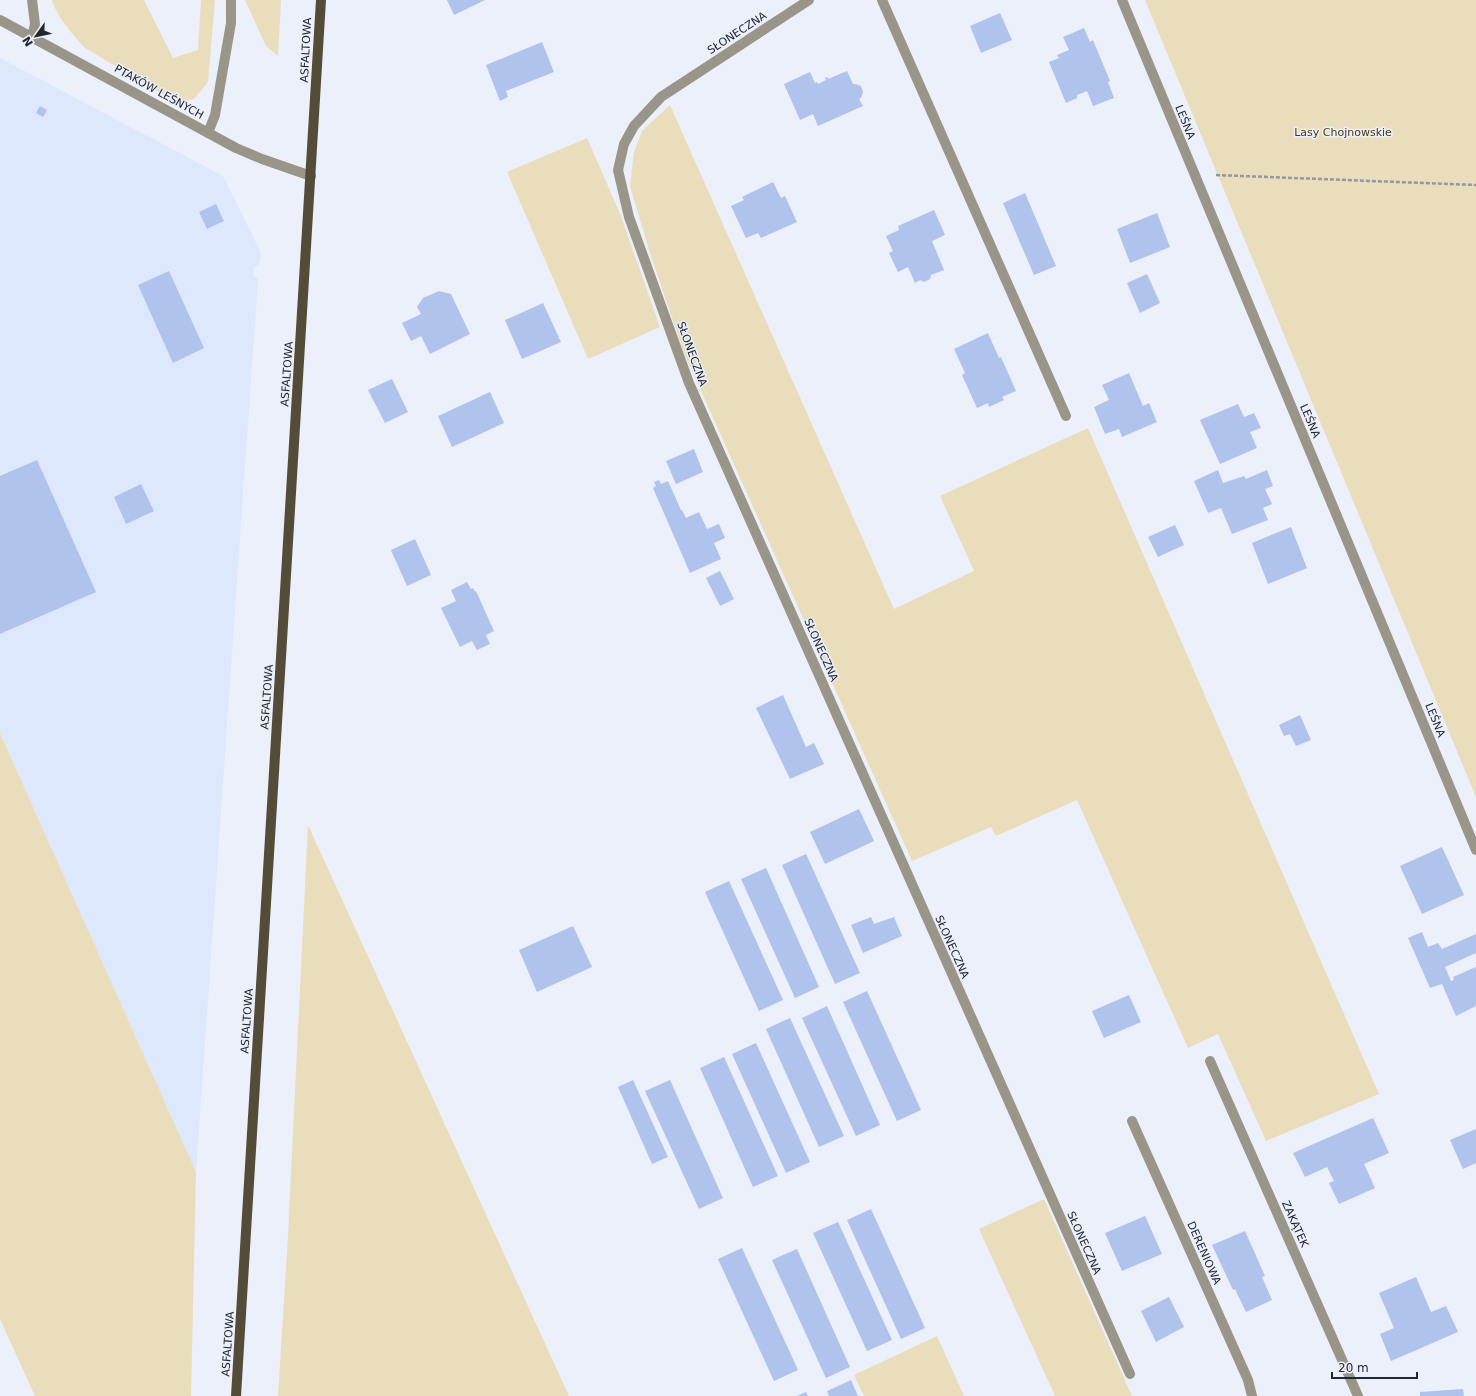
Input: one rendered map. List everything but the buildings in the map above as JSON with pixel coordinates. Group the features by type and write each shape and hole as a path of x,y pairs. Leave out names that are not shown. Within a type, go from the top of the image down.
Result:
{"main road":[{"name":"ASFALTOWA","path":"236,1396 321,0"}],"street":[{"path":"32,0 35,24 32,37"},
{"path":"208,132 215,115 231,23 231,0"},
{"name":"SŁONECZNA","path":"809,0 661,97 634,126 624,144 618,170 623,194 629,216 689,383 1130,1374"},
{"path":"882,0 1066,416"},
{"name":"LEŚNA","path":"1122,0 1476,850"},
{"name":"PTAKÓW LEŚNYCH","path":"0,20 236,148 262,159 311,176"},
{"name":"ZAKĄTEK","path":"1210,1061 1358,1396"},
{"name":"DERENIOWA","path":"1132,1121 1248,1380 1252,1396"}],"path":[{"path":"1194,174 1476,185"}],"shaded area":[{"path":"0,58 223,176 261,253 259,265 254,267 253,276 258,279 196,1172 0,733"}],"green space":[{"path":"52,0 144,0 173,58 198,50 201,0 215,0 208,82 194,99 179,102 174,101 85,48 61,19"},
{"path":"245,0 281,0 278,56 266,46"},
{"name":"Lasy Chojnowskie","path":"1145,0 1476,0 1476,797"},
{"path":"670,105 894,609 974,571 940,496 1088,428 1379,1094 1266,1141 1218,1034 1188,1048 1077,800 996,836 991,827 912,861 684,353 650,253 630,186 634,152 642,131"},
{"path":"587,138 621,216 660,327 588,359 507,172"},
{"path":"0,733 196,1172 191,1396 35,1396 0,1319"},
{"path":"308,825 569,1396 278,1396 288,1236"},
{"path":"1044,1199 1132,1396 1055,1396 979,1229"},
{"path":"937,1336 964,1396 864,1396 854,1375"}]}
